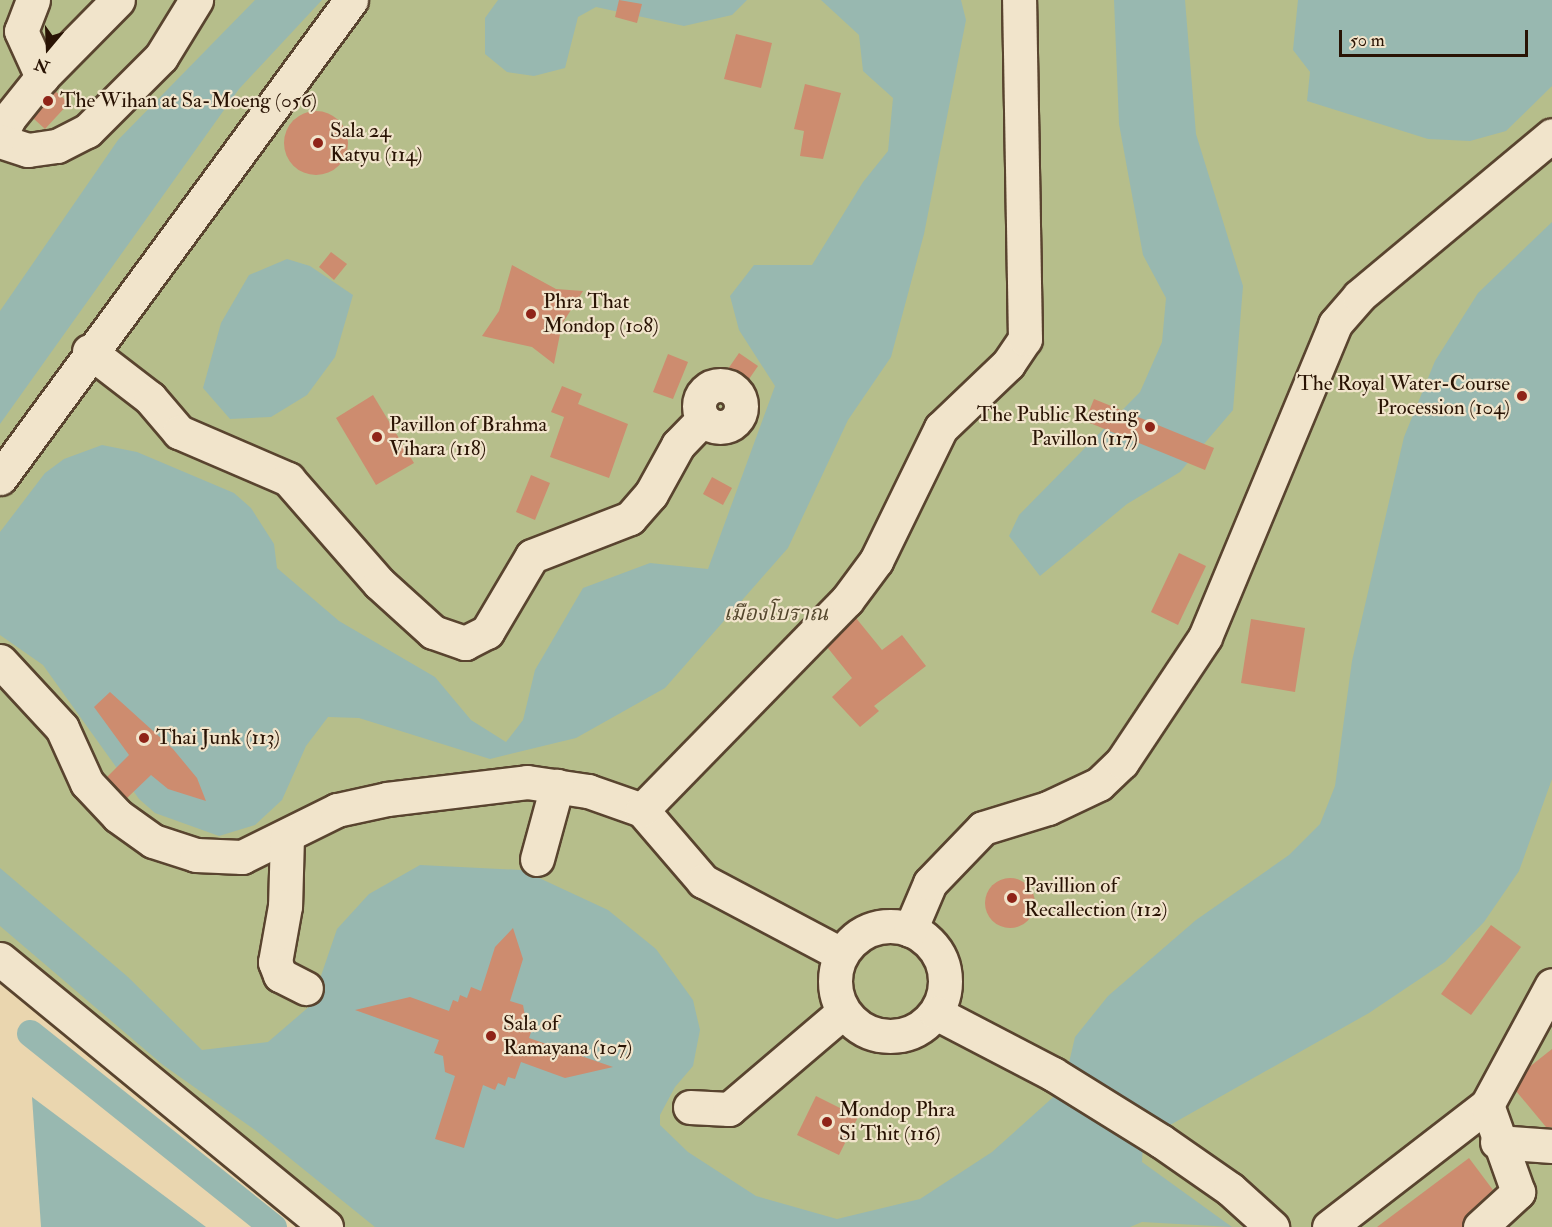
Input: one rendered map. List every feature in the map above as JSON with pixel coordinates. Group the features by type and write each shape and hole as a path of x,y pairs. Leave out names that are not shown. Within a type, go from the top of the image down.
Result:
{"lane":[{"path":"33,0 21,32 42,77"},
{"path":"118,0 42,77 9,118 0,139 28,150 57,146 87,131 161,57 196,0"},
{"path":"0,478 89,351 351,0"},
{"path":"642,810 847,600 876,561 942,428 1008,364 1025,339 1019,0"},
{"path":"910,930 930,883 983,828 1048,808 1099,784 1122,762 1205,637 1335,324 1359,296 1552,135"},
{"path":"89,351 150,398 179,432 288,479 379,583 433,632 465,643 487,632 532,556 630,518 651,494 678,445 703,419"},
{"path":"0,661 62,728 87,783 118,816 153,841 196,855 242,857 337,810 387,799 527,782 588,791 642,810 703,882 841,954"},
{"path":"537,859 556,786"},
{"path":"287,836 285,906 275,962 280,975 306,988"},
{"path":"883,926 910,930 927,940 941,960 945,979 936,1013 916,1030 898,1036 874,1034 843,1012 834,977 841,954 861,934 883,926"},
{"path":"0,959 326,1227"},
{"path":"1329,1227 1487,1105 1552,985"},
{"path":"690,1107 729,1109 843,1012"},
{"path":"936,1013 1053,1074 1161,1141 1230,1189 1272,1227"},
{"path":"1480,1227 1518,1192 1497,1142 1487,1105"},
{"path":"1497,1142 1552,1146"}],"green space":[{"name":"เมืองโบราณ","path":"0,0 1552,0 1552,1227 299,1227 0,982"}],"water":[{"path":"255,0 322,0 239,89 0,424 0,311 118,140"},
{"path":"498,0 747,0 732,15 684,26 596,7 578,17 565,68 534,76 507,72 485,54 485,18"},
{"path":"821,0 961,0 966,20 924,234 891,357 848,420 788,548 665,688 576,738 490,759 359,718 328,717 306,746 282,800 255,825 219,836 155,813 139,799 43,665 0,635 0,532 45,473 64,459 102,445 137,452 234,493 251,508 274,544 277,568 339,621 435,677 471,720 506,742 523,720 535,670 583,588 650,563 708,569 775,386 739,330 730,296 754,265 812,265 863,182 888,151 893,98 863,71 859,35"},
{"path":"1114,0 1185,0 1196,134 1243,286 1233,410 1180,472 1127,504 1040,576 1009,536 1019,515 1140,392 1162,342 1166,298 1143,255 1119,124"},
{"path":"1298,0 1552,0 1552,86 1506,131 1470,141 1428,139 1307,101 1310,72 1293,50"},
{"path":"1552,222 1552,779 1519,871 1484,922 1445,962 1369,1013 1163,1129 1068,1067 1075,1037 1108,996 1196,920 1289,855 1320,824 1335,786 1352,661 1404,437 1435,361 1478,293"},
{"path":"287,259 310,266 353,295 335,357 307,395 271,417 230,419 203,388 221,323 249,275"},
{"path":"420,865 522,870 608,910 656,949 693,1000 700,1030 693,1066 675,1087 660,1115 660,1125 688,1152 756,1196 837,1219 920,1199 992,1152 1060,1091 1143,1143 1142,1162 1232,1227 1142,1222 1130,1227 375,1227 255,1130 163,1065 0,926 0,868 128,977 202,1050 268,1042 311,1005 337,929 369,894"},
{"path":"32,1097 206,1227 41,1227"}],"building":[{"path":"619,0 642,4 637,23 615,17"},
{"path":"736,34 772,43 761,88 724,79"},
{"path":"805,84 841,93 823,159 800,156 804,131 794,129"},
{"path":"55,91 69,103 45,129 33,118"},
{"path":"316,111 328,113 339,120 346,131 348,143 346,155 339,166 328,173 316,175 304,173 293,166 286,155 284,143 286,131 293,120 304,113"},
{"path":"331,252 347,264 334,280 319,267"},
{"path":"512,265 556,289 583,291 562,324 554,364 532,347 482,336 499,311"},
{"path":"739,353 758,366 747,382 728,369"},
{"path":"668,354 688,362 673,399 653,392"},
{"path":"562,386 582,394 578,404 628,424 609,478 550,457 564,417 551,412"},
{"path":"373,395 414,463 376,485 336,418"},
{"path":"1094,399 1214,448 1205,470 1085,421"},
{"path":"531,475 550,483 535,520 516,512"},
{"path":"712,477 732,488 723,505 703,494"},
{"path":"1179,553 1206,566 1178,625 1151,612"},
{"path":"856,618 882,650 902,635 926,666 874,706 879,711 860,727 832,697 852,678 827,647"},
{"path":"1251,619 1305,628 1295,692 1241,683"},
{"path":"110,692 173,749 197,778 206,801 168,789 151,775 127,798 107,777 129,755 94,707"},
{"path":"1010,878 1019,880 1030,889 1035,903 1033,912 1024,923 1010,928 1001,926 990,917 985,903 987,894 996,883"},
{"path":"1491,925 1521,947 1471,1015 1441,994"},
{"path":"513,928 523,959 510,1001 523,1005 526,1021 534,1023 529,1038 613,1067 565,1078 521,1062 515,1079 508,1077 505,1086 498,1083 495,1090 483,1085 464,1148 435,1139 455,1076 445,1072 443,1056 434,1053 439,1040 355,1010 410,997 449,1011 453,1000 458,1002 460,995 467,998 471,987 481,991 495,947"},
{"path":"1552,1049 1552,1127 1546,1127 1516,1091 1528,1068"},
{"path":"816,1096 858,1117 839,1155 797,1135"},
{"path":"1469,1158 1493,1190 1467,1214 1462,1227 1377,1227"}],"waterway":[{"path":"30,1033 273,1227"}],"place":[{"name":"The Wihan at Sa-Moeng (056)","path":"48,101"},
{"name":"Sala 24 Katyu (114)","path":"318,143"},
{"name":"Phra That Mondop (108)","path":"531,314"},
{"name":"The Royal Water-Course Procession (104)","path":"1522,396"},
{"name":"The Public Resting Pavillon (117)","path":"1150,427"},
{"name":"Pavillon of Brahma Vihara (118)","path":"377,437"},
{"name":"Thai Junk (113)","path":"144,738"},
{"name":"Pavillion of Recallection (112)","path":"1012,898"},
{"name":"Sala of Ramayana (107)","path":"491,1036"},
{"name":"Mondop Phra Si Thit (116)","path":"827,1122"}]}
